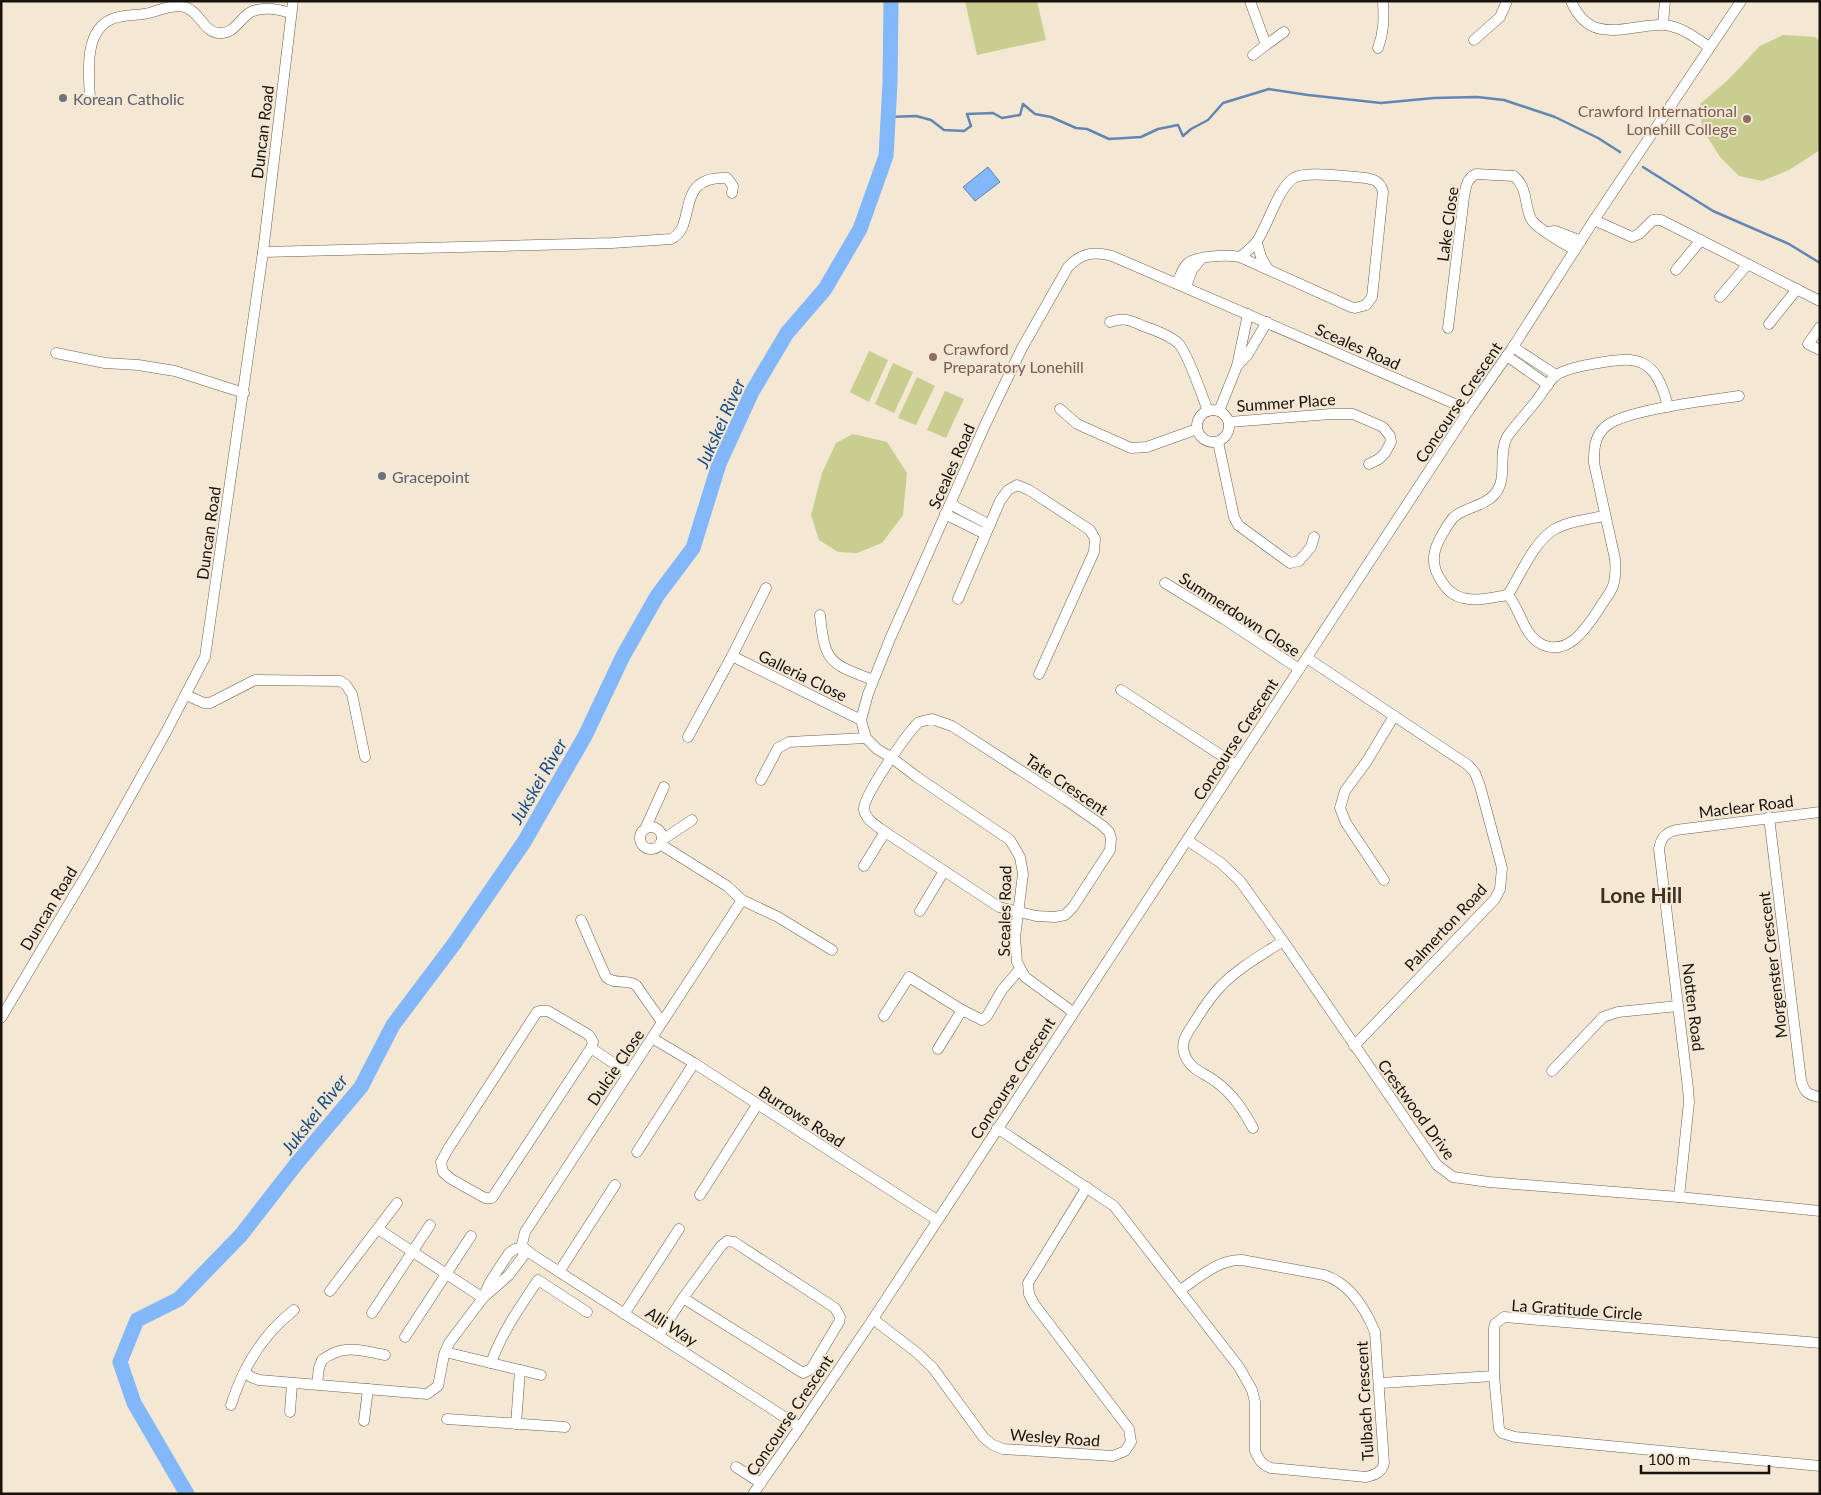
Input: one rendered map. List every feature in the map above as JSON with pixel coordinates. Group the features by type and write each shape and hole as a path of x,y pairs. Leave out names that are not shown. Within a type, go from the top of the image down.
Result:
{"street":[{"name":"Duncan Road","path":"1,1018 92,865 186,695 207,650 264,252 293,1"},
{"path":"1250,1 1266,45"},
{"path":"1378,48 1383,33 1383,1"},
{"path":"1474,40 1500,17 1507,1"},
{"path":"1571,1 1581,20 1596,28 1624,29 1663,24 1686,32 1709,47"},
{"path":"1663,24 1665,1"},
{"name":"Concourse Crescent","path":"753,1494 873,1319 936,1220 1469,410 1513,347 1594,220 1741,1"},
{"path":"90,100 89,66 92,43 100,28 112,19 183,7 193,12 207,28 222,34 230,31 252,11 271,8 291,13"},
{"path":"1253,55 1284,32"},
{"name":"Lake Close","path":"1448,328 1464,197 1466,185 1472,176 1476,174 1514,176 1522,184 1531,220 1538,227 1575,250"},
{"path":"1182,285 1186,264 1192,261 1225,256 1240,257 1351,307 1355,308 1366,305 1372,297 1383,192 1382,186 1375,180 1360,178 1321,175 1293,178 1285,187 1257,242 1240,257"},
{"path":"264,252 612,243 671,239 675,237 682,227 691,198 698,185 705,180 727,178 733,186 732,193"},
{"path":"1594,220 1632,237 1639,234 1653,220 1661,220 1820,301"},
{"name":"Lake Close","path":"1548,232 1555,231 1582,241"},
{"path":"1676,270 1701,240"},
{"path":"1257,242 1261,258 1268,269"},
{"name":"Sceales Road","path":"1073,1012 1032,983 1020,969 1015,953 1015,937 1023,874 1022,865 1010,840 877,749 866,738 862,720 865,700 873,680 945,514 1011,369 1068,267 1075,260 1087,254 1103,253 1182,285 1469,410"},
{"path":"1720,296 1748,264"},
{"path":"1769,324 1797,289"},
{"path":"1219,411 1237,366 1248,314"},
{"path":"1110,322 1126,319 1160,332 1177,342 1185,352 1208,411"},
{"path":"1237,366 1248,354 1267,322"},
{"path":"1820,327 1806,347 1820,350"},
{"path":"1513,347 1556,375"},
{"path":"56,353 106,363 138,365 175,371 244,392"},
{"path":"1507,356 1548,385"},
{"path":"1508,595 1472,600 1452,594 1443,585 1436,573 1433,555 1439,539 1455,517 1486,502 1494,495 1500,485 1503,446 1507,437 1556,375 1580,366 1628,358 1649,368 1660,382 1668,407"},
{"path":"1508,595 1518,609 1528,632 1538,643 1549,647 1556,647 1568,644 1574,640 1588,626 1612,588 1616,571 1594,463 1594,449 1600,433 1611,422 1622,418 1668,407 1739,396"},
{"path":"1060,409 1077,424 1131,448 1147,447 1197,429"},
{"path":"1208,411 1219,411 1227,417 1229,422 1226,436 1218,442 1211,443 1204,440 1197,429 1202,415 1208,411"},
{"name":"Summer Place","path":"1229,422 1353,414 1383,427 1390,436 1391,442 1385,453 1379,459 1368,464"},
{"path":"1218,442 1234,517 1238,525 1290,562 1299,561 1312,547 1314,538"},
{"path":"958,599 1003,496 1008,490 1017,485 1029,490 1090,530 1096,544 1094,552 1039,674"},
{"path":"950,504 987,530"},
{"path":"945,514 987,530"},
{"path":"1508,595 1526,564 1548,534 1556,528 1604,516"},
{"name":"Summerdown Close","path":"1165,583 1224,619 1299,669"},
{"name":"Galleria Close","path":"688,737 766,588"},
{"name":"Galleria Close","path":"820,615 824,648 831,658 840,666 873,680"},
{"name":"Galleria Close","path":"732,656 862,720"},
{"name":"Palmerton Road","path":"1307,658 1468,765 1475,774 1484,798 1502,868 1500,889 1495,899 1354,1046"},
{"path":"186,695 204,703 210,703 254,680 340,681 346,685 352,694 365,757"},
{"path":"1121,690 1236,765"},
{"path":"1384,880 1346,822 1340,808 1345,792 1367,761 1394,716"},
{"name":"Tate Crescent","path":"892,758 913,727 922,720 936,720 952,726 965,734 1066,800 1109,832 1111,838 1110,850 1070,911 1055,917 1036,916 1019,911"},
{"path":"761,780 774,754 782,745 797,741 866,738"},
{"path":"892,758 872,787 864,806 869,820 944,872 999,907 1019,911"},
{"path":"664,787 640,837 643,846 652,849 692,820"},
{"name":"Maclear Road","path":"1676,830 1820,812"},
{"name":"Morgenster Crescent","path":"1769,817 1801,1080 1803,1089 1808,1094 1820,1097"},
{"path":"645,828 655,828 662,835 661,842"},
{"name":"Notten Road","path":"1676,830 1663,836 1659,849 1688,1095 1680,1197"},
{"path":"864,866 885,832"},
{"name":"Crestwood Drive","path":"1187,840 1210,855 1232,873 1283,941 1437,1165 1454,1177 1820,1211"},
{"path":"661,842 719,881 742,900 778,917 832,950"},
{"path":"920,911 944,872"},
{"name":"Dulcie Close","path":"526,1250 521,1240 525,1232 742,900"},
{"path":"581,920 606,977 610,981 632,982 636,985 662,1022"},
{"path":"1253,1128 1240,1105 1230,1093 1188,1062 1183,1053 1182,1046 1184,1039 1201,1011 1221,985 1235,973 1283,941"},
{"path":"884,1016 909,978 962,1010 979,1019 984,1018 1002,990 1020,969"},
{"path":"1552,1071 1603,1017 1618,1012 1678,1006"},
{"path":"938,1049 962,1010"},
{"path":"548,1011 588,1035 593,1042 591,1048 492,1198 485,1198 451,1179 443,1172 440,1162 444,1155 536,1012 548,1011"},
{"name":"Burrows Road","path":"652,1038 694,1063 936,1220"},
{"path":"591,1048 628,1073"},
{"path":"637,1152 694,1063"},
{"path":"700,1196 757,1105"},
{"name":"Tulbach Crescent","path":"997,1128 1114,1206 1239,1367 1252,1390 1256,1416 1255,1451 1258,1459 1264,1465 1271,1468 1356,1477 1375,1475 1381,1470 1384,1463 1375,1332 1360,1302 1344,1285 1332,1277 1242,1260 1232,1260 1219,1264 1180,1290"},
{"path":"559,1272 615,1185"},
{"name":"Wesley Road","path":"873,1319 916,1352 933,1368 984,1438 993,1445 1003,1449 1113,1456 1125,1451 1131,1442 1129,1429 1034,1304 1029,1294 1028,1282 1087,1187"},
{"path":"330,1291 397,1203"},
{"path":"372,1312 430,1225"},
{"path":"378,1230 483,1298"},
{"path":"624,1314 679,1230"},
{"path":"405,1337 471,1236"},
{"path":"659,1336 683,1298 721,1246 724,1242 729,1241 734,1242 835,1308 840,1317 839,1322 811,1369 803,1373 683,1298"},
{"path":"245,1372 259,1380 419,1394 427,1394 434,1391 441,1377 445,1352 449,1343 483,1298 509,1275 526,1250"},
{"name":"Alli Way","path":"526,1250 800,1427"},
{"path":"491,1363 508,1326 538,1280 587,1312"},
{"path":"231,1405 252,1356 267,1336 294,1310"},
{"name":"La Gratitude Circle","path":"1820,1343 1504,1318 1495,1324 1494,1328 1494,1376 1499,1429 1502,1434 1820,1466"},
{"path":"317,1384 322,1360 339,1350 351,1349 385,1356"},
{"path":"445,1352 541,1375"},
{"path":"516,1424 520,1370"},
{"path":"1380,1383 1494,1376"},
{"path":"290,1412 292,1383"},
{"path":"364,1421 368,1389"},
{"path":"448,1419 565,1427"},
{"path":"736,1467 761,1483"}],"green space":[{"path":"965,1 1037,1 1046,40 977,55"},
{"path":"1783,35 1815,37 1820,41 1820,150 1789,170 1762,181 1739,176 1720,157 1702,128 1700,104 1727,81 1760,46"},
{"path":"869,351 888,360 869,402 850,392"},
{"path":"893,363 913,372 894,413 875,404"},
{"path":"917,377 935,386 916,425 898,418"},
{"path":"945,391 964,399 946,438 927,430"},
{"path":"853,434 887,442 907,473 903,515 882,543 857,553 838,552 819,540 811,515 822,473 836,443"}],"water":[{"path":"988,167 1000,182 975,201 963,187"}],"waterway":[{"name":"Jukskei River","path":"187,1494 134,1403 120,1362 137,1320 179,1299 241,1235 297,1163 361,1087 393,1025 454,944 524,842 585,736 623,656 657,596 693,548 719,464 752,392 787,333 825,289 860,229 886,156 890,84 891,1"},
{"path":"888,117 916,116 931,120 944,130 964,131 971,126 967,114 993,113 1002,118 1020,115 1023,104 1035,114 1051,117 1076,128 1087,129 1109,139 1141,137 1158,129 1178,125 1183,136 1191,129 1208,120 1223,103 1269,89 1381,103 1434,98 1477,97 1504,100 1555,117 1598,138 1620,152"},
{"path":"1643,167 1713,211 1789,244 1820,263"}],"place":[{"name":"Korean Catholic","path":"63,98"},
{"name":"Crawford International Lonehill College","path":"1747,119"},
{"name":"Crawford Preparatory Lonehill","path":"933,357"},
{"name":"Gracepoint","path":"382,476"}],"district":[{"name":"Lone Hill","path":"1641,894"}]}
